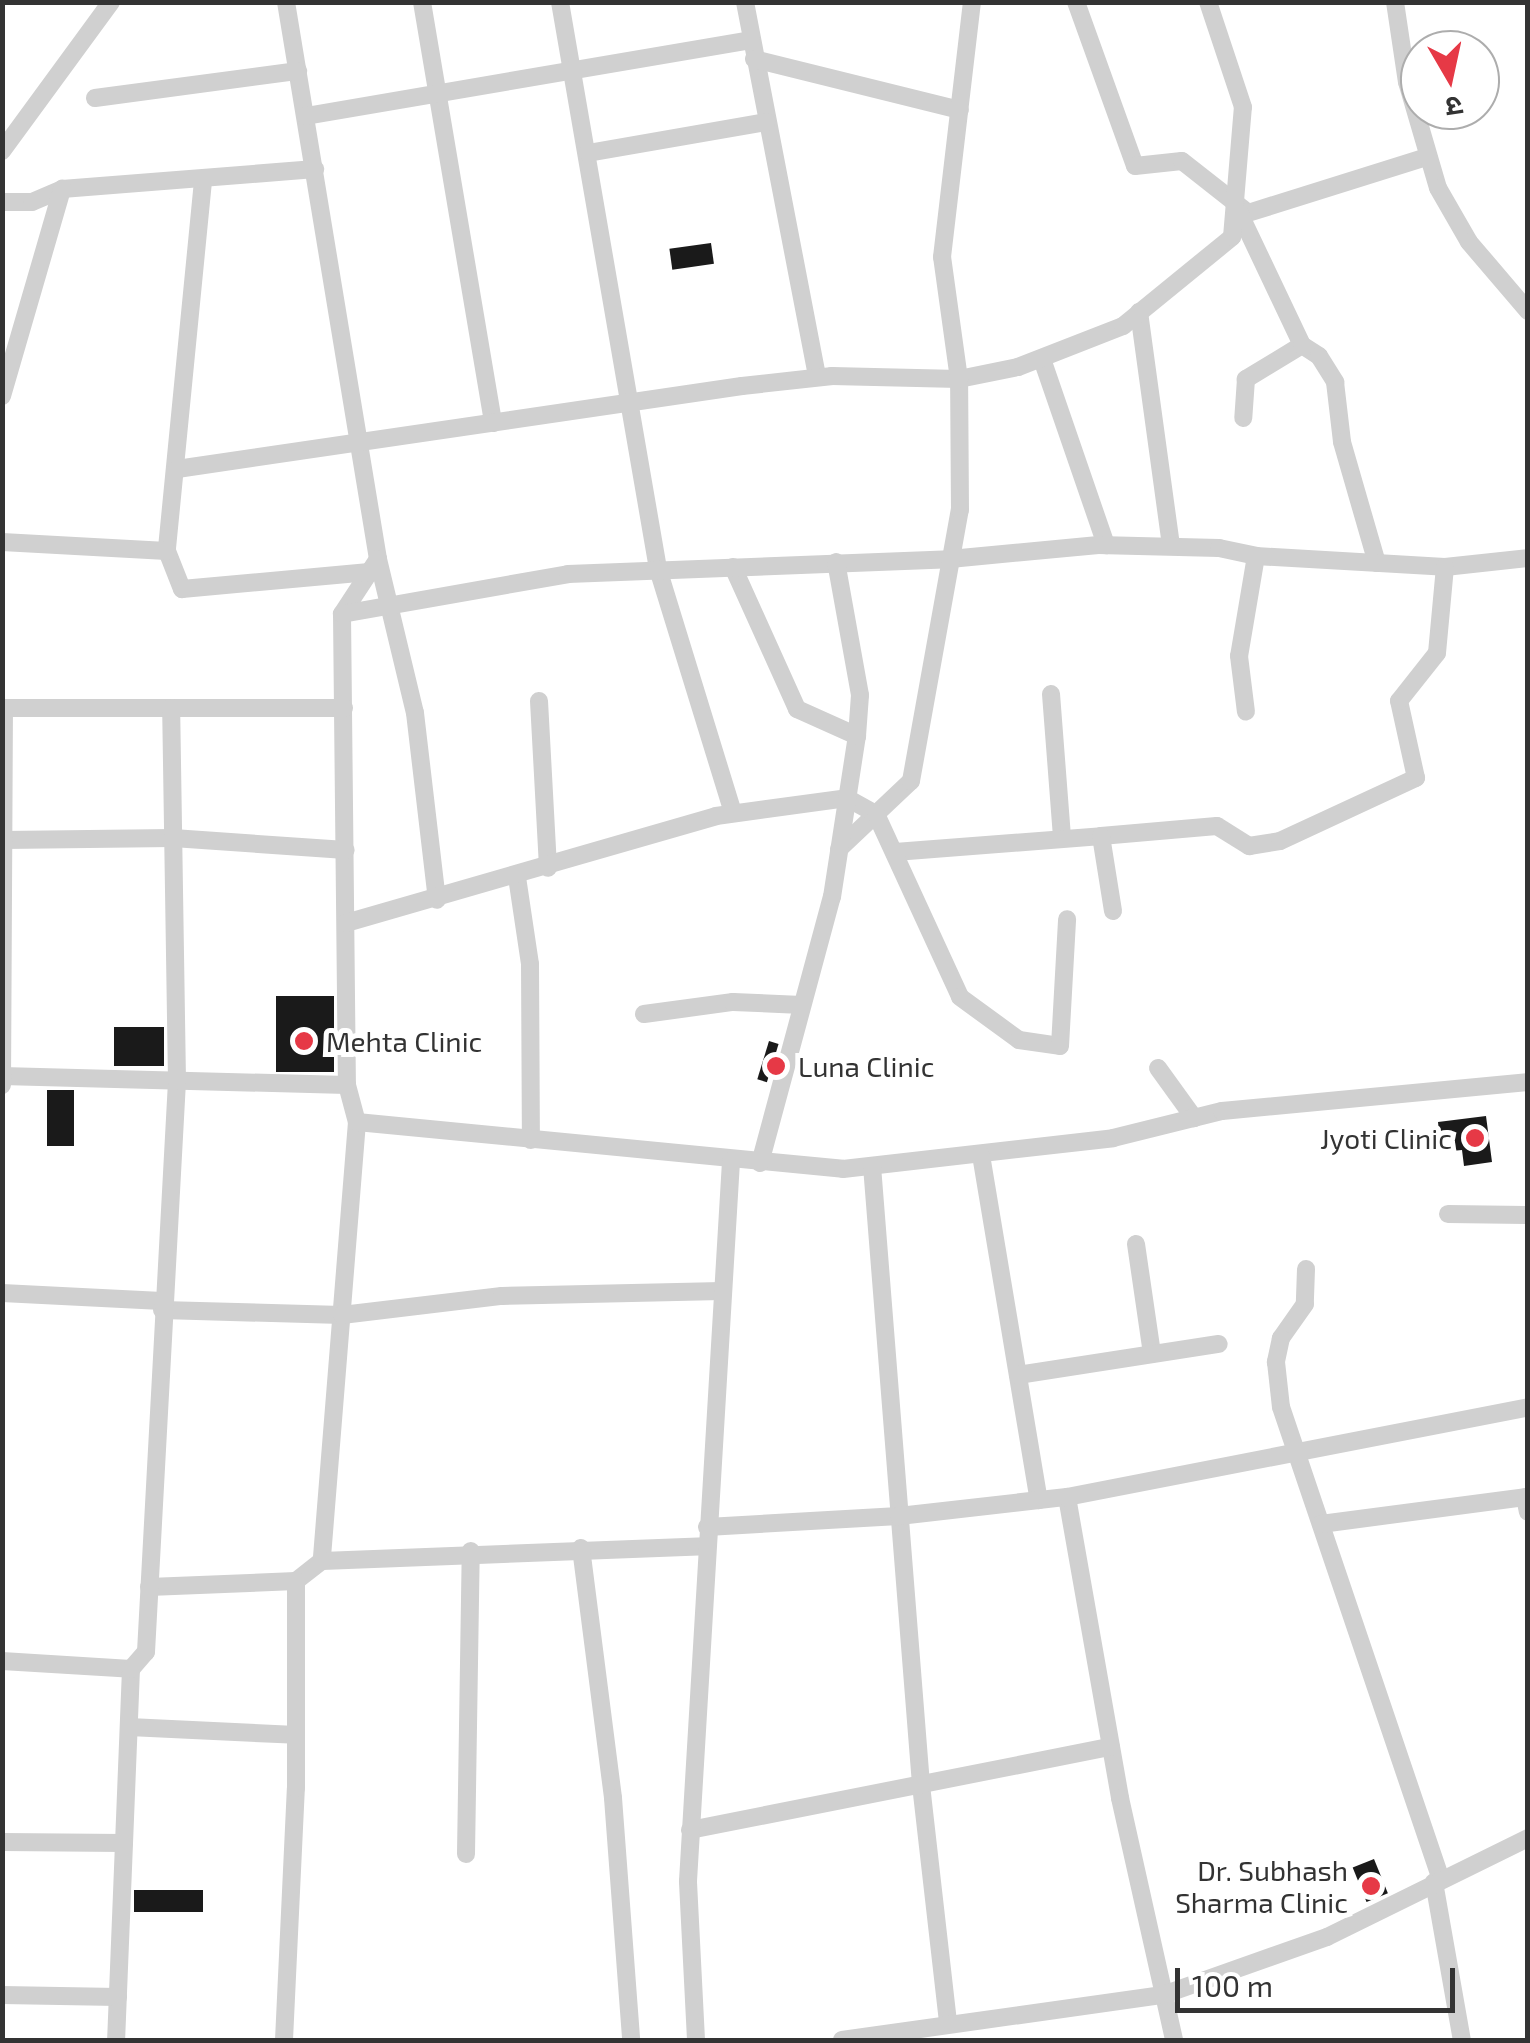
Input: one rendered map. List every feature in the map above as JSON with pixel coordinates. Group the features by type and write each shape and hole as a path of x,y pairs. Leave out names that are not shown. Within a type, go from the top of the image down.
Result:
{"street":[{"path":"2,152 111,2"},
{"path":"286,2 360,443 374,566 390,605 415,712 437,900"},
{"path":"422,2 494,423"},
{"path":"560,2 658,568 733,813"},
{"path":"745,2 817,377"},
{"path":"839,848 910,781 960,510 959,379 942,258 972,2"},
{"path":"1076,2 1136,166 1182,161 1248,213 1427,157"},
{"path":"178,469 817,377 959,379 1042,359 1123,326 1232,237 1243,106 1208,2"},
{"path":"1395,2 1427,157 1469,242 1528,311"},
{"path":"306,116 751,40"},
{"path":"754,59 960,110"},
{"path":"95,98 298,71"},
{"path":"588,152 766,122"},
{"path":"2,202 32,202 62,189 203,181 315,169"},
{"path":"203,181 178,469 167,551 182,589 374,566"},
{"path":"2,396 62,189"},
{"path":"1236,207 1302,345 1319,356 1335,382 1342,442 1377,564"},
{"path":"1139,312 1171,546"},
{"path":"1243,418 1246,379 1302,345"},
{"path":"1042,359 1106,545"},
{"path":"2,542 167,551"},
{"path":"342,614 568,574 950,559 1106,545 1171,546 1256,556 1446,567 1528,558"},
{"path":"1246,712 1238,656 1256,556"},
{"path":"760,1163 839,848 857,736 860,695 836,562"},
{"path":"322,1561 357,1122 347,1085 342,614 374,566"},
{"path":"733,567 797,709 857,736"},
{"path":"896,852 1216,826 1249,846 1280,841 1416,778 1399,701 1437,653 1446,567"},
{"path":"1051,694 1062,836"},
{"path":"539,701 548,868"},
{"path":"2,1085 4,708 344,708"},
{"path":"116,2040 131,1669 146,1652 162,1305 178,1081 171,708"},
{"path":"346,923 733,813 847,798 876,814 960,997 1020,1040 1060,1046 1066,919"},
{"path":"1102,836 1113,912"},
{"path":"4,840 173,838 346,850"},
{"path":"516,877 530,964 531,1140"},
{"path":"644,1014 733,1002 802,1005"},
{"path":"1158,1068 1194,1118"},
{"path":"3,1076 347,1085"},
{"path":"357,1122 732,1161 872,1166 1113,1138 1194,1118 1528,1082"},
{"path":"981,1155 1039,1500"},
{"path":"696,2040 690,1830 732,1161"},
{"path":"872,1166 921,1785 948,2023"},
{"path":"1448,1214 1528,1214"},
{"path":"1136,1244 1152,1354"},
{"path":"1306,1270 1305,1304 1281,1338 1276,1362 1281,1407 1438,1881 1462,2040"},
{"path":"2,1294 342,1315 502,1296 722,1290"},
{"path":"1018,1376 1219,1344"},
{"path":"149,1587 296,1581 322,1561 581,1548 1067,1497 1528,1408"},
{"path":"1067,1497 1111,1748 1174,2040"},
{"path":"1320,1524 1525,1497 1528,1512"},
{"path":"581,1548 612,1798 631,2040"},
{"path":"466,1854 471,1551"},
{"path":"284,2040 296,1735 296,1581"},
{"path":"2,1661 131,1669"},
{"path":"129,1727 296,1735"},
{"path":"690,1830 1111,1748"},
{"path":"842,2040 1163,1995 1327,1937 1528,1838"},
{"path":"2,1842 124,1844"},
{"path":"2,1995 118,1997"}],"building":[{"path":"711,243 714,264 672,270 669,249"},
{"path":"276,996 334,996 334,1072 276,1072"},
{"path":"114,1027 164,1027 164,1066 114,1066"},
{"path":"769,1041 779,1044 767,1082 757,1079"},
{"path":"47,1090 74,1090 74,1146 47,1146"},
{"path":"1486,1116 1492,1162 1464,1166 1462,1150 1441,1152 1438,1122"},
{"path":"1374,1859 1388,1893 1367,1902 1353,1868"},
{"path":"134,1890 203,1890 203,1912 134,1912"}],"place":[{"name":"Mehta Clinic","path":"304,1041"},
{"name":"Luna Clinic","path":"776,1066"},
{"name":"Jyoti Clinic","path":"1475,1138"},
{"name":"Dr. Subhash Sharma Clinic","path":"1371,1886"}]}
